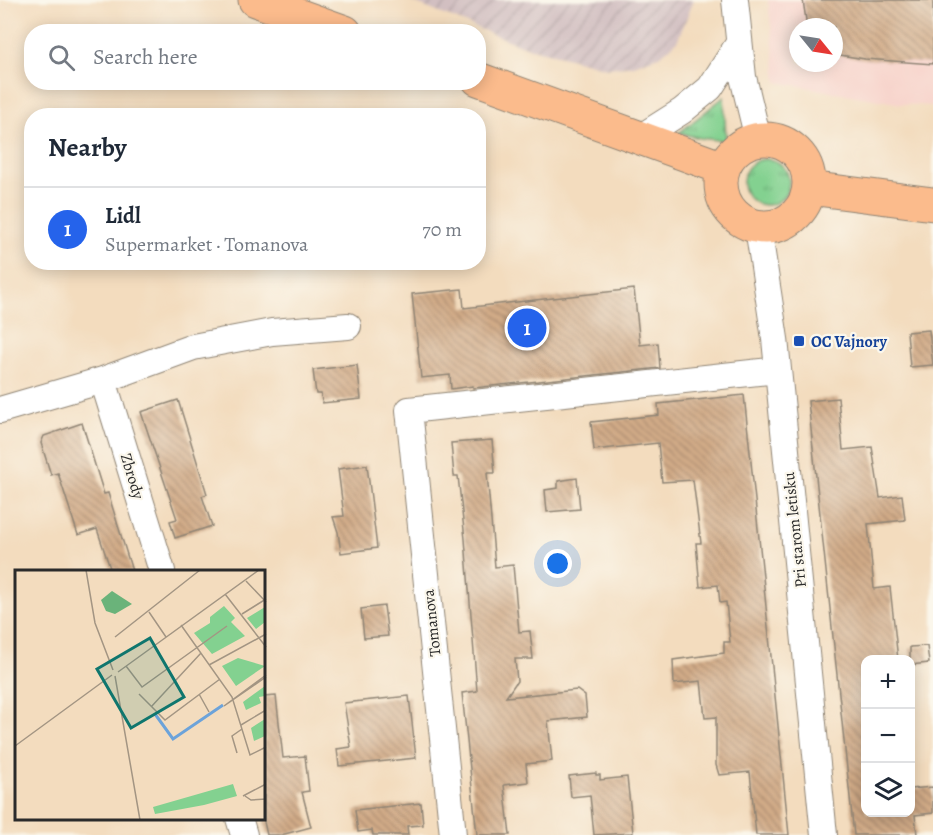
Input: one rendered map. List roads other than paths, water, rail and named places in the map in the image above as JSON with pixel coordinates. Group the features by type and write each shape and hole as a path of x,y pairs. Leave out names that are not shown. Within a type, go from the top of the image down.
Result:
{"main road":[{"path":"255,0 322,24"},
{"path":"486,82 723,168"},
{"path":"758,139 782,142 798,153 807,170 809,188 804,204 794,216 775,226 758,226 740,220 727,206 721,187 723,168 733,152 748,142 758,139"},
{"path":"809,188 933,204"}],"street":[{"path":"735,0 743,77 758,139"},
{"path":"641,137 682,111 710,88 739,43"},
{"name":"Pri starom letisku","path":"758,226 778,370 824,835"},
{"path":"0,410 103,380 193,347 272,333 348,326"},
{"name":"Tomanova","path":"453,835 410,410 778,370"},
{"name":"Zbrody","path":"103,380 162,570"},
{"path":"239,820 244,835"}],"place":[{"name":"Lidl","path":"527,328"},
{"name":"OC Vajnory","path":"799,341"}]}
